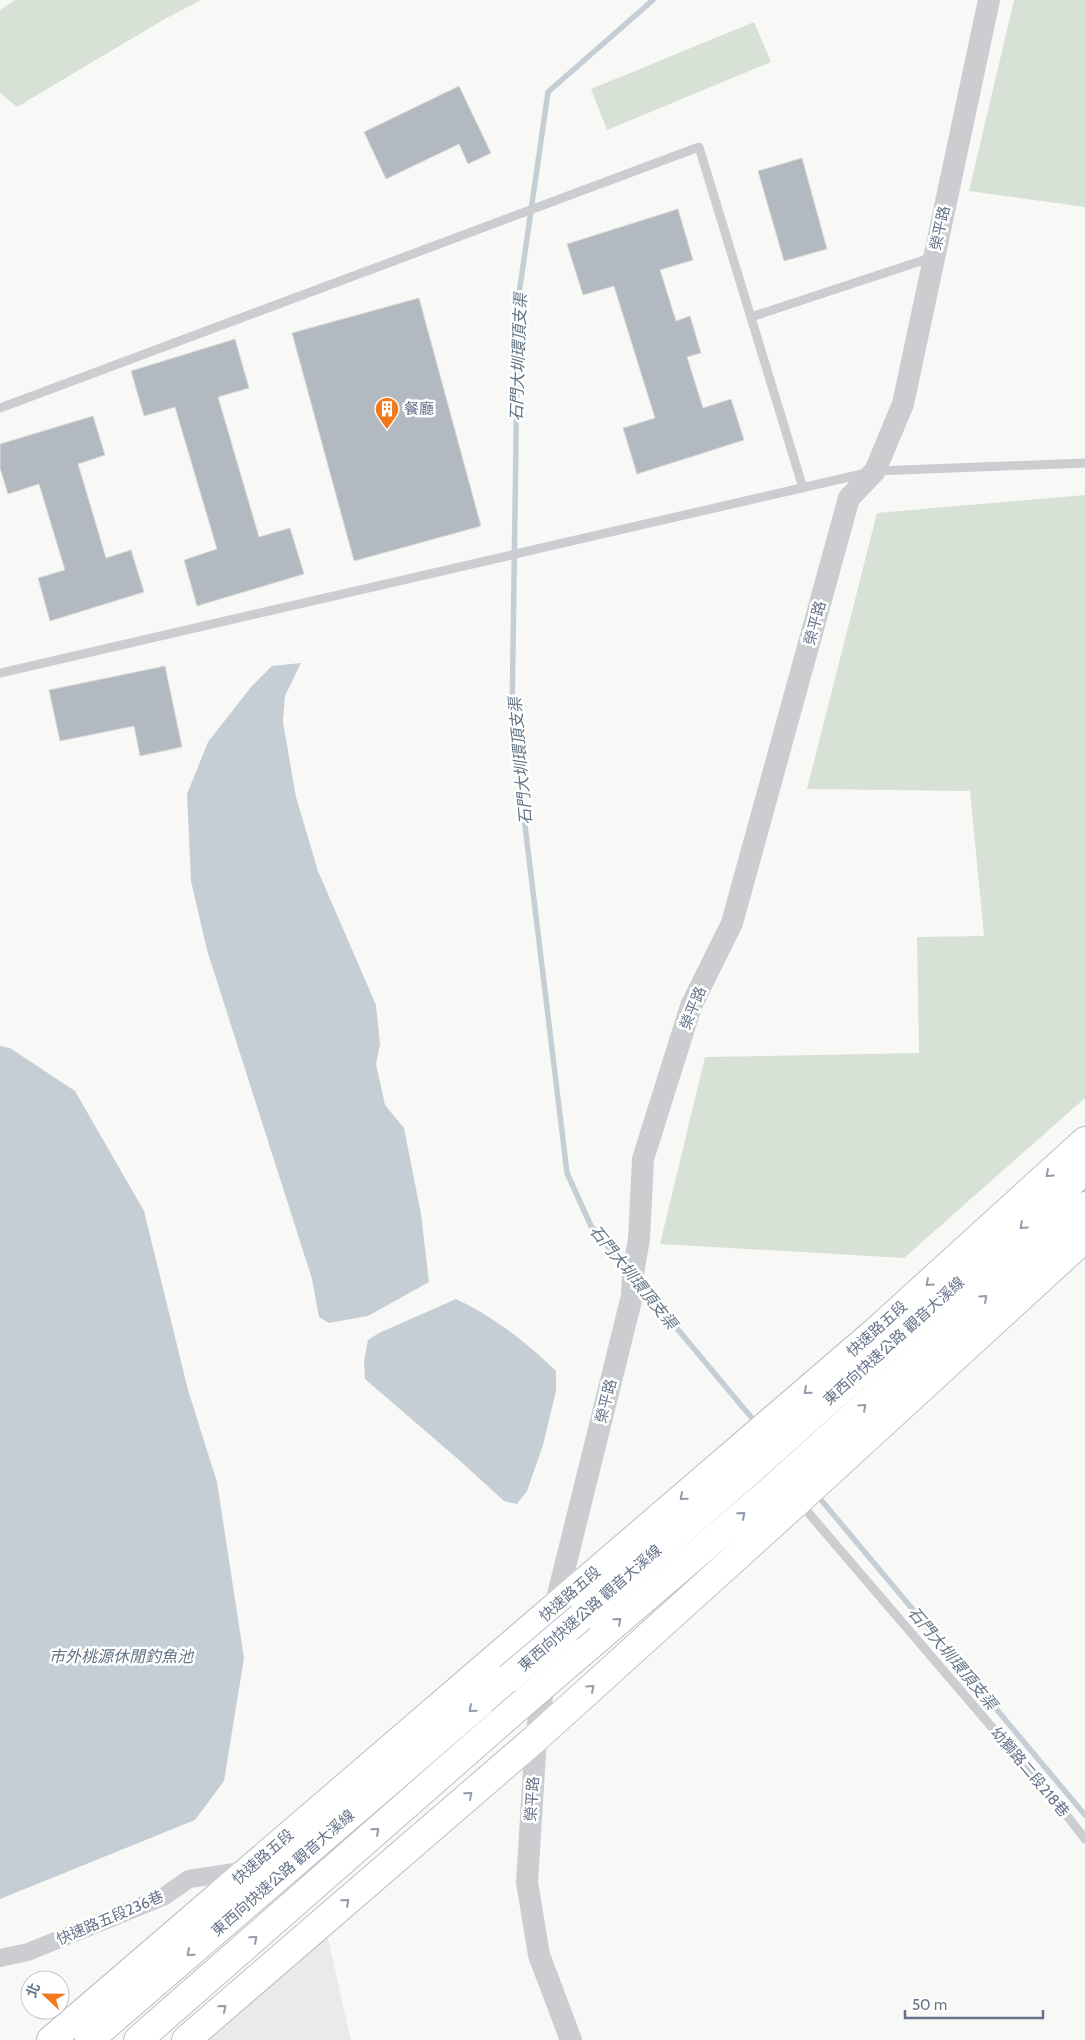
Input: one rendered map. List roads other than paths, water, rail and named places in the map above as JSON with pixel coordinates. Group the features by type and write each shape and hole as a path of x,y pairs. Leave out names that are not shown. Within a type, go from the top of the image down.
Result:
{"main road":[{"name":"快速路五段","path":"50,2040 875,1332 1085,1141"},
{"name":"東西向快速公路 觀音大溪線","path":"89,2040 776,1447 1085,1170"},
{"name":"東西向快速公路 觀音大溪線","path":"138,2040 581,1653 795,1469 1085,1206"},
{"path":"186,2040 536,1738 1085,1238"}],"street":[{"name":"榮平路","path":"571,2040 539,1954 527,1882 536,1738 554,1607 632,1296 633,1273 639,1239 643,1159 691,1006 732,923 849,498 875,471 902,404 989,0"},
{"name":"快速路五段236巷","path":"0,1958 28,1952 163,1897 189,1879 248,1870"}],"lane":[{"path":"0,408 699,147 803,488"},
{"path":"751,317 934,256"},
{"path":"0,672 875,471 1085,463"},
{"name":"幼獅路二段218巷","path":"798,1501 1061,1808 1085,1839"}],"water":[{"path":"301,663 285,696 283,722 296,797 318,871 376,1005 380,1044 376,1064 385,1105 404,1128 421,1214 429,1282 368,1316 329,1323 319,1317 312,1279 207,950 191,881 187,794 208,742 251,687 272,666"},
{"name":"市外桃源休閒釣魚池","path":"0,1046 10,1048 75,1091 144,1211 188,1390 217,1482 244,1658 224,1781 195,1820 0,1899"},
{"path":"456,1299 483,1313 509,1331 556,1371 556,1391 543,1445 527,1491 517,1504 504,1501 365,1379 364,1361 368,1340 379,1333"}],"waterway":[{"name":"石門大圳環頂支渠","path":"628,1271 591,1226 567,1173 512,718 518,301 548,92 653,0"},
{"name":"石門大圳環頂支渠","path":"639,1283 751,1417"},
{"name":"石門大圳環頂支渠","path":"822,1501 1085,1815"}],"place":[{"name":"餐廳","path":"387,430"}]}
